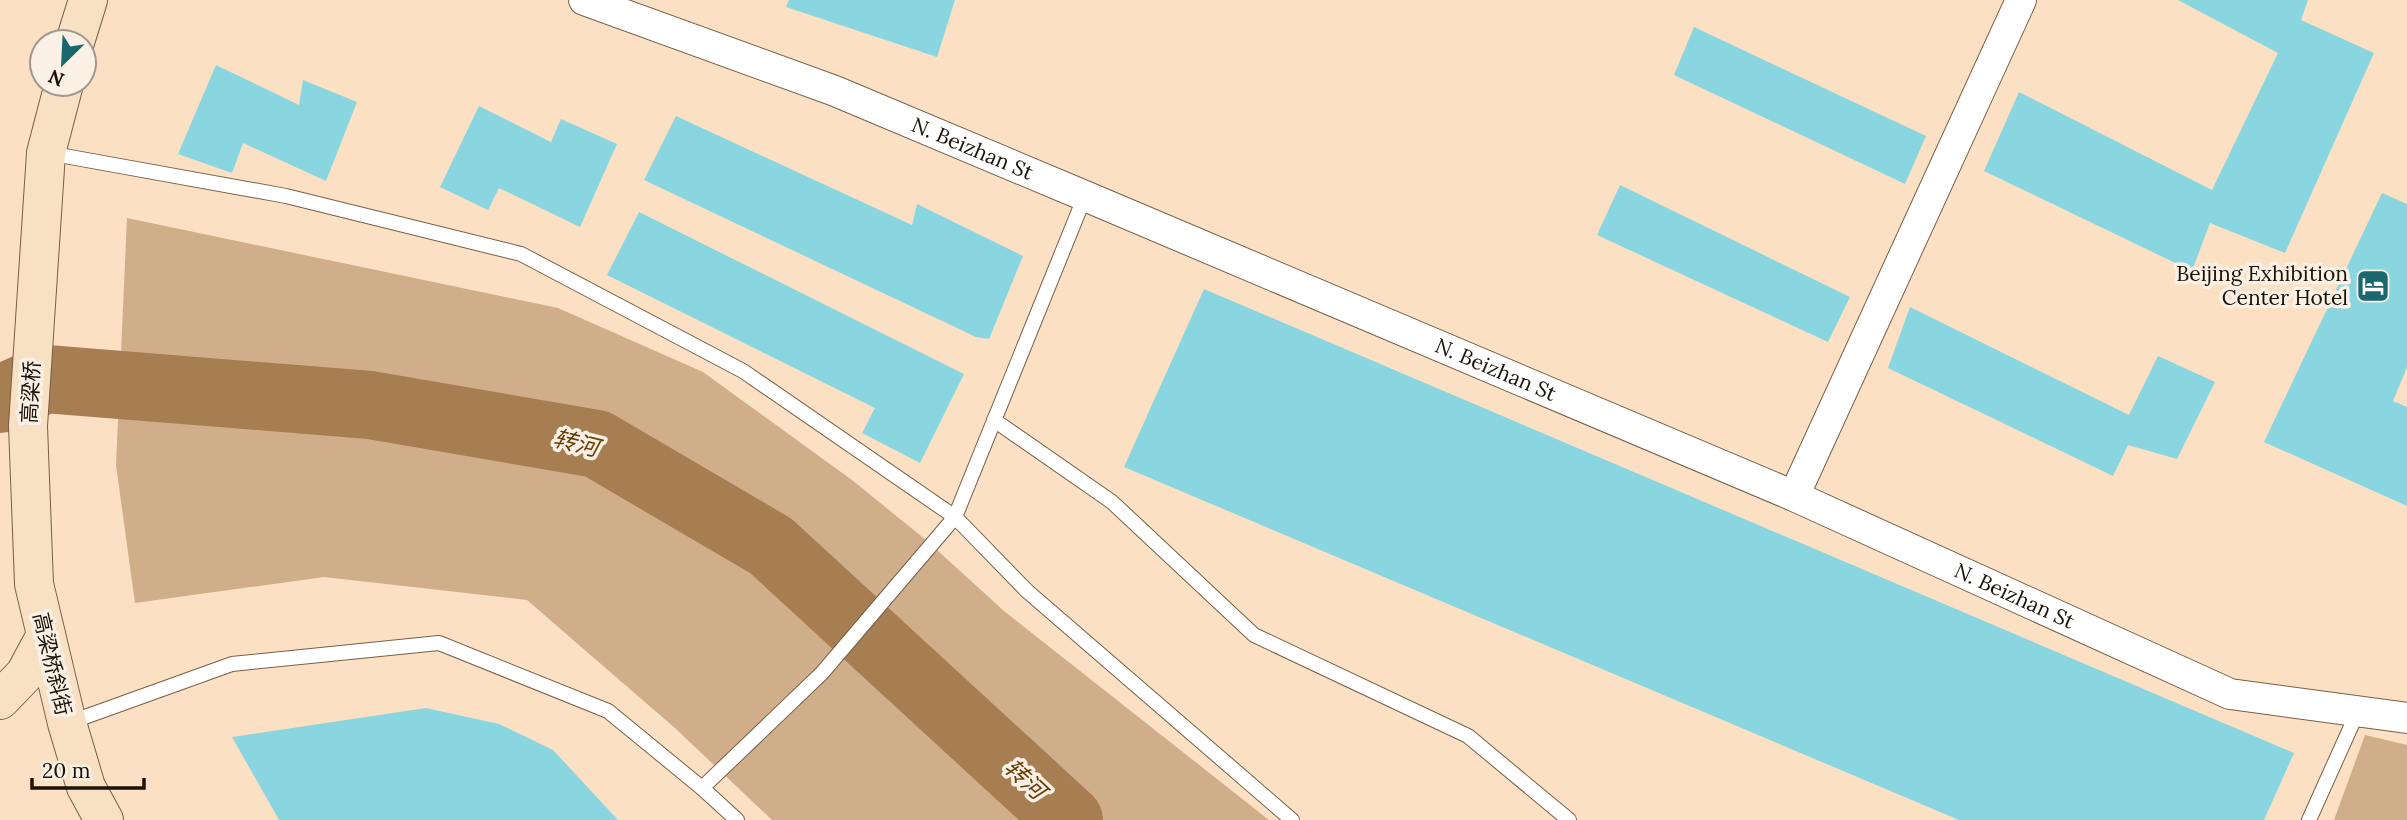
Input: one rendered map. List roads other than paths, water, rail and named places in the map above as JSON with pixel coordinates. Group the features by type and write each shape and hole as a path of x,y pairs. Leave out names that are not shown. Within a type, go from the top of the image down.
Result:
{"main road":[{"path":"79,28 88,0"},
{"path":"46,153 60,98"},
{"name":"高梁桥","path":"34,584 28,426 46,153"},
{"name":"高梁桥斜街","path":"34,584 66,723 86,788 104,820"},
{"path":"0,700 25,674 46,635"}],"street":[{"name":"N. Beizhan St","path":"584,0 835,91 1794,496 2230,694 2407,718"},
{"path":"1794,496 2021,0"}],"lane":[{"path":"46,153 286,196 522,254 743,371 956,517 1027,591 1293,820"},
{"path":"702,788 822,673 956,517 1084,196"},
{"path":"994,420 1112,502 1254,635 1468,736 1569,820"},
{"path":"66,723 232,664 439,643 608,711 737,820"},
{"path":"2309,820 2358,711"}],"waterway":[{"name":"转河","path":"0,399 46,379 370,405 597,444 771,546 1069,820"}],"place":[{"name":"Beijing Exhibition Center Hotel","path":"2373,286"}]}
